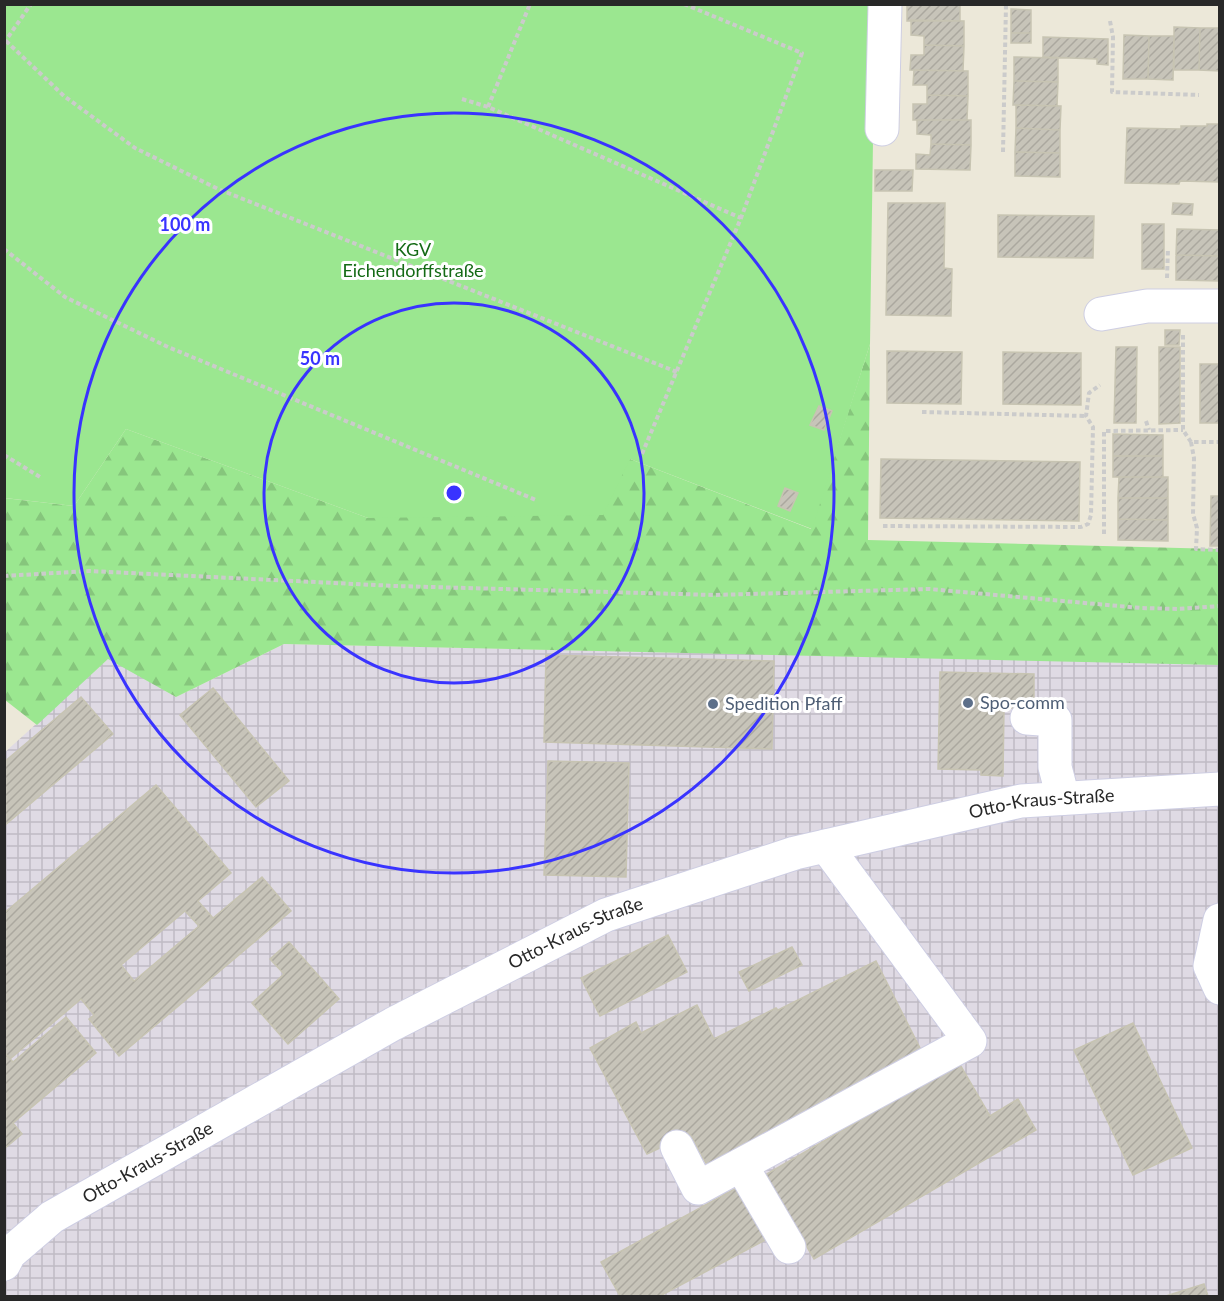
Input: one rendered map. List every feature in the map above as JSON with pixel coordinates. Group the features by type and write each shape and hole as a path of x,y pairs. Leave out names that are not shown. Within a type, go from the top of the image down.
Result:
{"street":[{"path":"882,129 885,4"},
{"path":"1101,314 1147,306 1220,306"},
{"path":"1027,718 1055,720 1055,767 1064,798"},
{"name":"Otto-Kraus-Straße","path":"4,1264 9,1254 52,1217 393,1024 606,915 795,853 1021,801 1220,789"},
{"path":"678,1147 698,1188 970,1041 826,846"},
{"path":"1220,920 1210,966 1220,988"},
{"path":"741,1164 789,1247"}],"path":[{"path":"31,4 5,42 64,96 135,148 218,189 677,372"},
{"path":"488,107 530,4"},
{"path":"642,454 741,218 802,53 684,4"},
{"path":"1003,152 1006,4"},
{"path":"1110,21 1113,37 1112,92 1199,95"},
{"path":"462,99 488,107 741,218"},
{"path":"1168,248 1168,270"},
{"path":"4,249 65,297 147,337 536,500"},
{"path":"1183,307 1183,430 1191,442 1194,458 1193,514 1197,528 1196,549 1220,550"},
{"path":"883,526 1081,527 1088,524 1091,515 1093,427 1086,416 1089,393 1100,385"},
{"path":"922,411 1086,416"},
{"path":"1146,422 1149,430"},
{"path":"1104,534 1104,431 1183,430"},
{"path":"1191,442 1220,442"},
{"path":"4,455 40,477"},
{"path":"4,576 89,571 396,586 714,596 929,589 1141,608 1178,609 1220,606"}],"shaded area":[{"path":"284,644 1219,664 1219,1296 5,1296 4,753 109,658 176,697"}],"green space":[{"name":"KGV Eichendorffstraße","path":"5,5 875,5 870,344 812,529 630,459 603,515 368,518 126,429 74,506 5,498"},
{"path":"870,344 868,540 1219,549 1219,665 284,644 176,697 108,659 37,725 5,700 4,498 74,506 126,429 368,518 630,459 811,529"}],"building":[{"path":"960,4 960,21 907,21 907,5"},
{"path":"1011,9 1031,10 1031,33 1011,33"},
{"path":"911,20 964,21 964,46 924,45 924,36 911,35"},
{"path":"1174,27 1200,28 1199,70 1174,70"},
{"path":"1200,28 1220,28 1220,71 1199,70"},
{"path":"1011,33 1031,33 1031,43 1011,43"},
{"path":"1124,35 1149,36 1148,79 1123,79"},
{"path":"1149,36 1174,36 1173,80 1148,79"},
{"path":"1043,37 1108,39 1108,65 1097,64 1097,59 1043,57"},
{"path":"924,45 964,46 963,71 910,70 911,55 924,55"},
{"path":"1014,57 1058,58 1058,82 1014,81"},
{"path":"914,70 968,71 968,96 927,95 927,85 913,85"},
{"path":"1014,81 1058,82 1057,106 1013,105"},
{"path":"927,95 968,96 967,120 913,120 913,104 927,104"},
{"path":"1016,105 1061,106 1060,130 1016,128"},
{"path":"917,120 971,120 971,145 931,144 931,135 917,134"},
{"path":"1207,124 1220,124 1220,182 1125,183 1127,128 1181,129 1181,126 1207,126"},
{"path":"1016,128 1060,130 1060,153 1015,152"},
{"path":"931,144 971,145 970,170 916,169 916,154 930,155"},
{"path":"1015,152 1060,153 1060,177 1015,176"},
{"path":"875,170 913,170 912,191 875,191"},
{"path":"888,203 945,203 944,268 952,269 951,316 886,315"},
{"path":"1173,203 1193,204 1192,215 1172,214"},
{"path":"998,215 1094,216 1093,258 998,257"},
{"path":"1142,224 1164,224 1164,269 1142,269"},
{"path":"1177,229 1220,230 1220,256 1176,255"},
{"path":"1176,255 1220,256 1219,281 1176,280"},
{"path":"1165,330 1180,330 1179,345 1165,345"},
{"path":"1116,347 1137,347 1136,423 1114,423"},
{"path":"1159,347 1180,347 1180,423 1159,424"},
{"path":"887,351 962,352 961,404 887,403"},
{"path":"1003,352 1081,353 1081,405 1003,404"},
{"path":"1200,364 1220,364 1220,423 1200,423"},
{"path":"819,406 832,411 824,430 810,425"},
{"path":"1113,434 1163,435 1163,456 1113,456"},
{"path":"1113,456 1163,456 1163,477 1113,477"},
{"path":"881,459 1080,462 1079,521 880,518"},
{"path":"1119,477 1168,477 1168,498 1118,498"},
{"path":"785,488 798,493 790,511 778,506"},
{"path":"1211,496 1220,496 1220,546 1210,546"},
{"path":"1118,498 1168,498 1168,520 1118,519"},
{"path":"1118,519 1168,520 1168,541 1118,540"},
{"path":"546,655 774,661 772,749 544,742"},
{"path":"940,672 1034,674 1034,709 1004,708 1003,776 981,775 981,770 938,769"},
{"path":"213,688 289,781 256,807 180,715"},
{"path":"81,697 113,734 4,826 4,762"},
{"path":"548,761 629,763 626,877 544,875"},
{"path":"156,785 231,873 198,901 213,918 262,877 291,911 119,1056 89,1019 94,1015 81,999 10,1059 4,1052 4,913","holes":["185,911 199,926 134,981 121,965"]},
{"path":"668,935 687,972 600,1016 581,978"},
{"path":"289,942 339,999 288,1044 252,1003 284,974 270,959"},
{"path":"792,947 802,965 749,991 739,972"},
{"path":"876,961 924,1056 707,1165 690,1134 647,1154 590,1048 636,1022 641,1033 697,1005 714,1039"},
{"path":"66,1017 96,1053 13,1123 22,1134 4,1149 4,1052 13,1062"},
{"path":"1133,1023 1192,1148 1133,1175 1074,1050"},
{"path":"959,1063 990,1116 1018,1099 1036,1130 814,1259 765,1175"},
{"path":"740,1186 769,1238 660,1296 620,1296 601,1262"},
{"path":"1204,1284 1208,1296 1166,1296"}],"place":[{"name":"Spo-comm","path":"968,703"},
{"name":"Spedition Pfaff","path":"713,704"}]}
